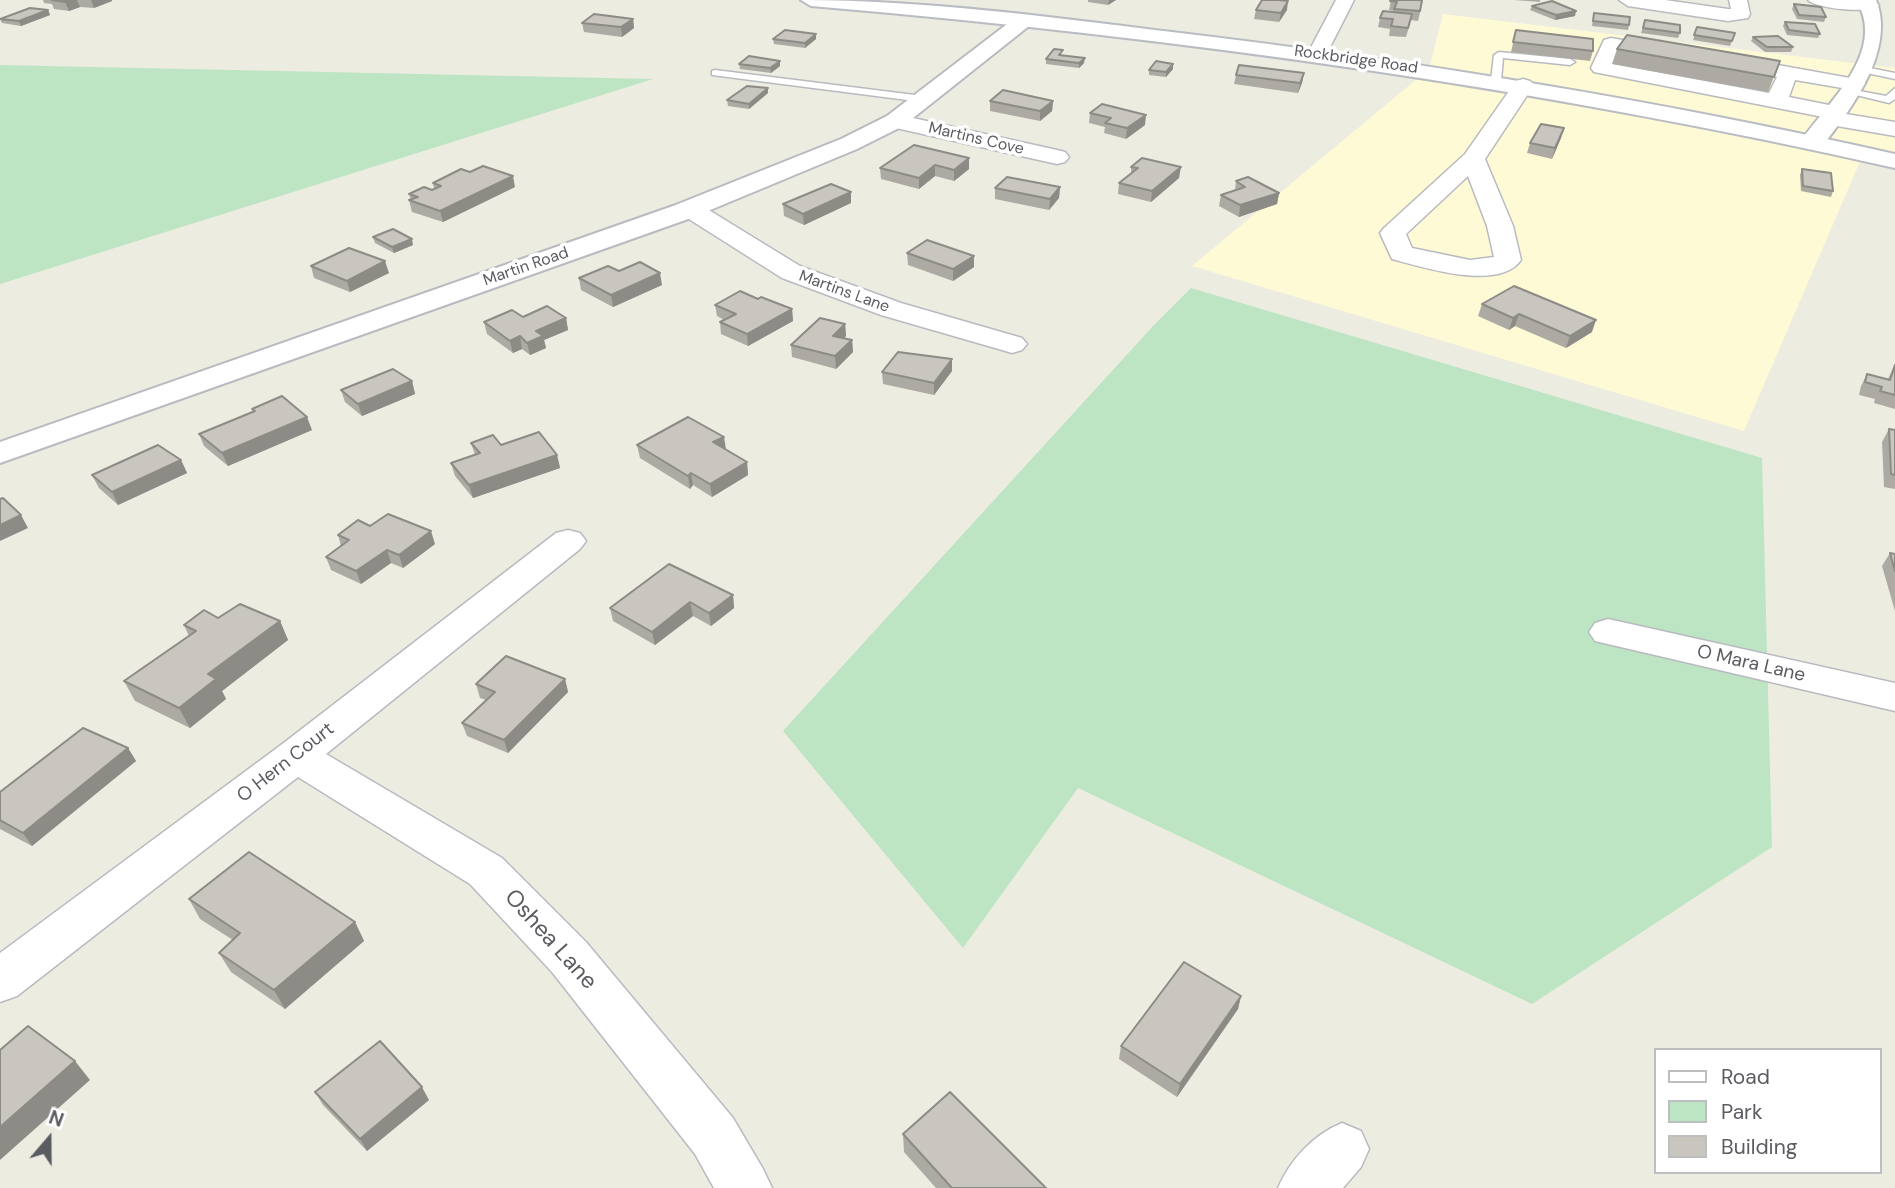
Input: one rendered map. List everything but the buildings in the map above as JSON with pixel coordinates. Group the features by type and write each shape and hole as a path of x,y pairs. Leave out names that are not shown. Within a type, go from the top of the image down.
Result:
{"street":[{"name":"Rockbridge Road","path":"811,0 1317,55 1496,80 1672,112 1895,160"},
{"path":"1317,55 1345,0"},
{"path":"1628,0 1741,15 1738,0"},
{"path":"1813,141 1835,116 1874,54 1877,38 1876,20 1868,3 1817,0"},
{"name":"Martin Road","path":"0,453 690,209 849,144 895,121 1022,22"},
{"path":"1680,55 1611,44 1601,68 1777,101 1895,130"},
{"path":"1707,59 1856,82"},
{"path":"1777,101 1788,72"},
{"path":"1474,159 1500,226 1508,260 1496,268 1440,264 1401,253 1394,233 1474,159 1523,85"},
{"path":"1672,112 1681,85"},
{"name":"Martins Cove","path":"895,121 1057,157"},
{"name":"Martins Lane","path":"690,209 791,272 891,309 1012,344"},
{"name":"O Hern Court","path":"0,981 296,756 568,541"},
{"name":"O Mara Lane","path":"1608,632 1895,696"},
{"name":"Oshea Lane","path":"296,756 486,871 569,957 714,1136 744,1188"},
{"path":"1306,1188 1342,1149"}],"lane":[{"path":"1496,80 1499,55 1570,62"},
{"path":"715,74 923,99"},
{"path":"1856,82 1895,76"},
{"path":"1856,82 1889,100 1895,91"}],"shaded area":[{"path":"1443,14 1895,68 1895,157 1865,150 1744,431 1192,266 1429,69"}],"green space":[{"path":"0,65 653,79 0,284"},
{"path":"1191,288 1762,458 1772,847 1532,1004 1078,788 963,948 783,731 1154,325"}]}
